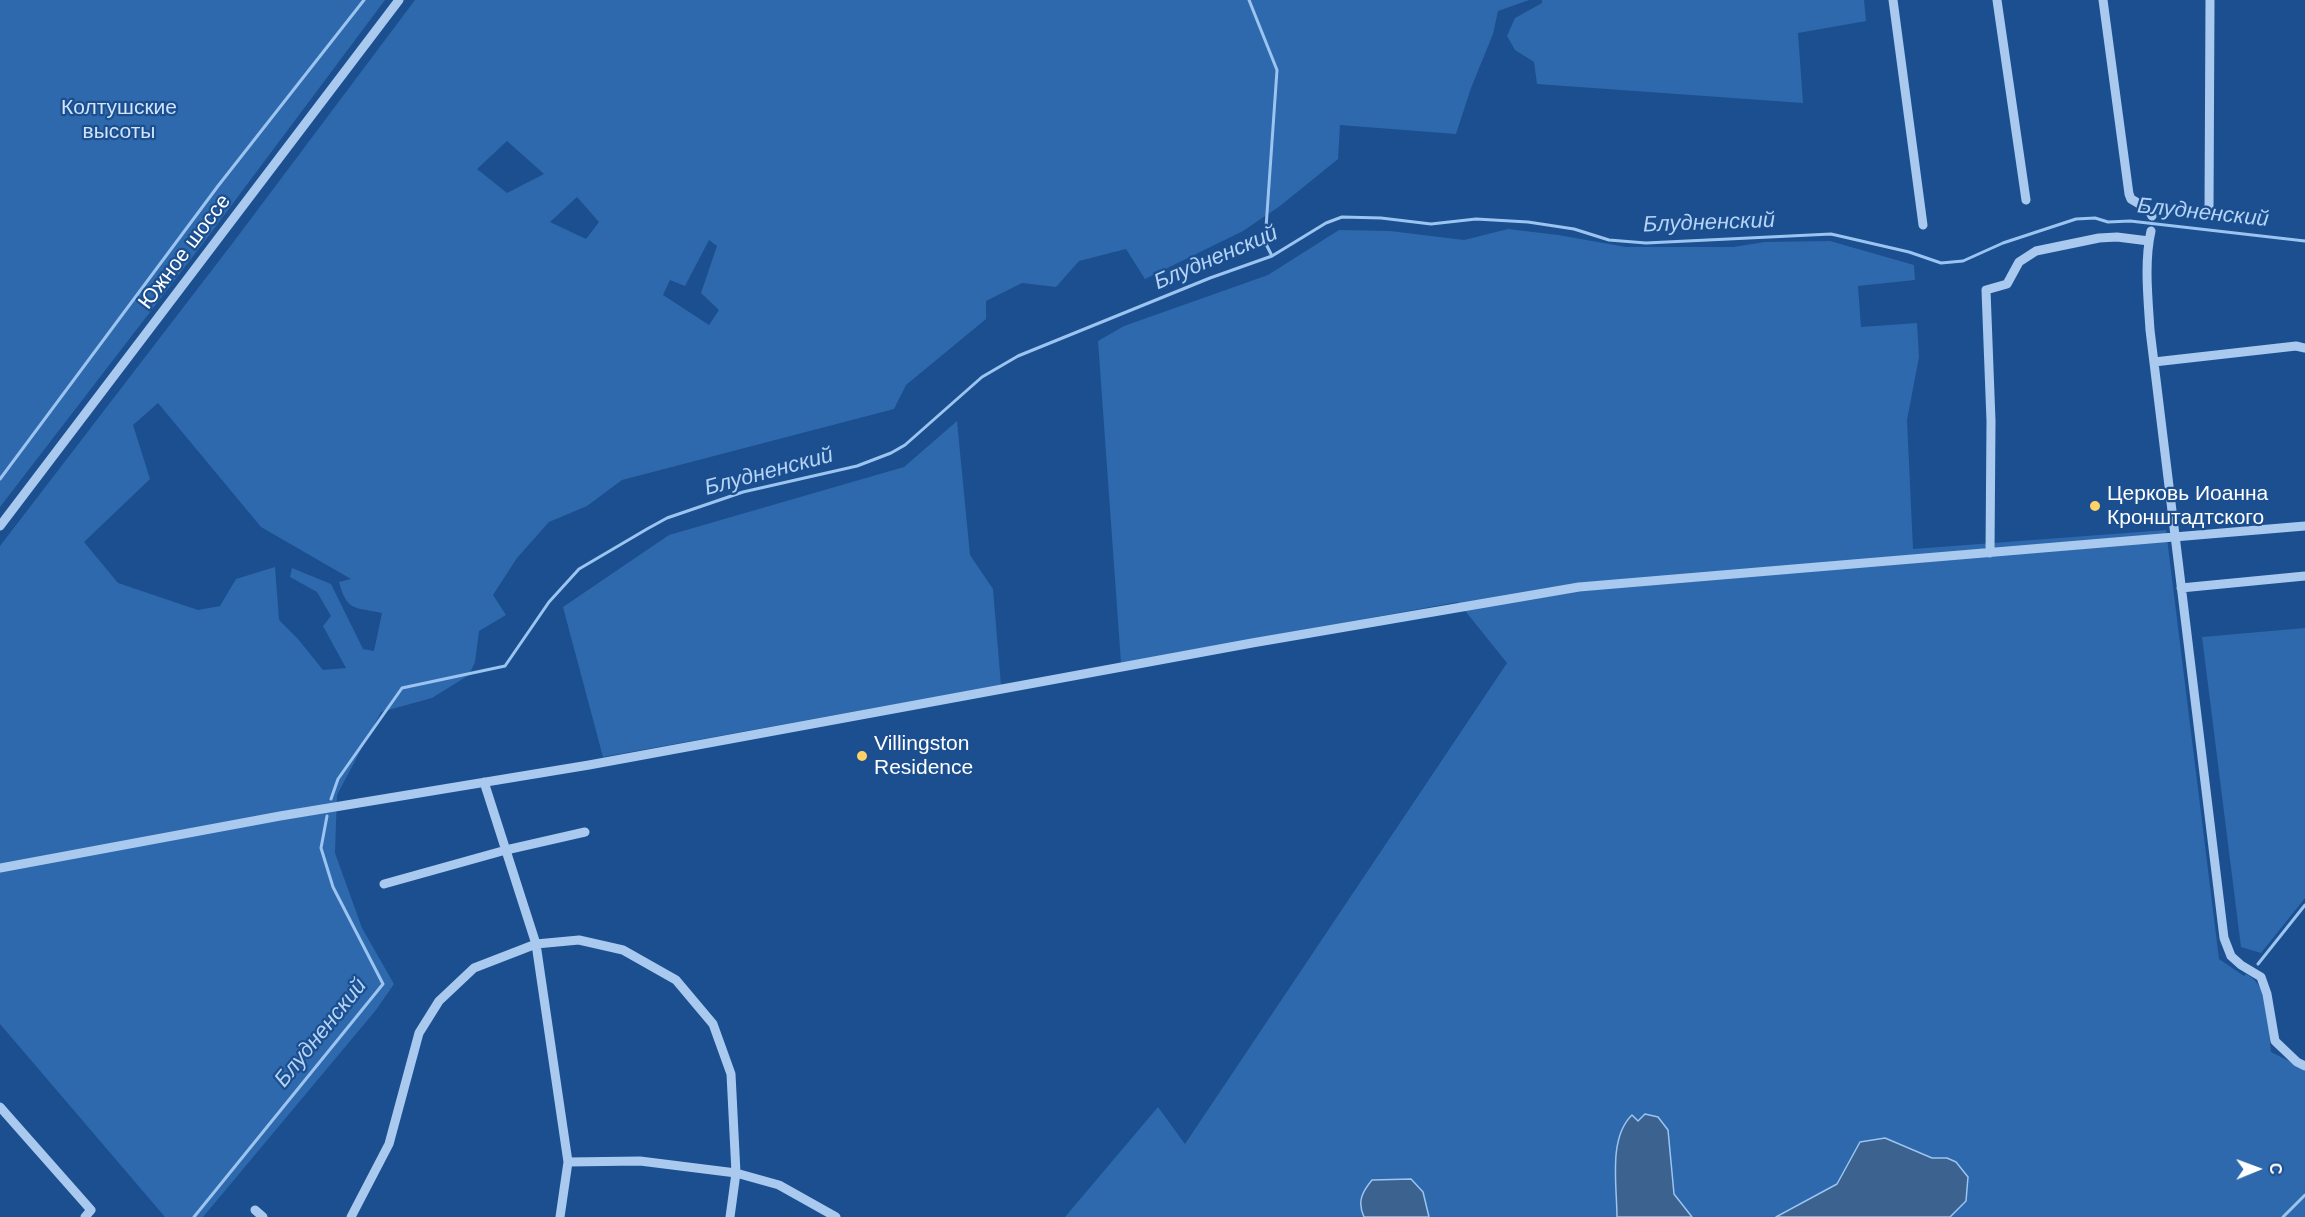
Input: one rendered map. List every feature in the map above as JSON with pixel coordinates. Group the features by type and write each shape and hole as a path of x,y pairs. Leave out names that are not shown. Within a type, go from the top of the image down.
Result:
{"street":[{"name":"Южное шоссе","path":"0,526 399,0"},
{"path":"1893,0 1923,225"},
{"path":"1997,0 2026,200"},
{"path":"2103,0 2129,194 2131,199 2148,209 2152,216"},
{"path":"2209,210 2210,0"},
{"path":"2151,231 2148,299 2154,362 2224,938 2232,956 2261,977 2267,994 2275,1041 2297,1062 2305,1066"},
{"path":"1990,553 1990,421 1986,290 2007,284 2019,262 2036,251 2117,237 2149,241"},
{"path":"2154,362 2296,346 2305,348"},
{"path":"0,868 1252,643 1579,587 2305,526"},
{"path":"2181,588 2305,576"},
{"path":"484,782 536,944 568,1162 560,1217"},
{"path":"384,884 506,850 585,832"},
{"path":"351,1217 389,1144 419,1033 439,1001 474,968 536,944 579,940 623,950 676,980 713,1024 731,1074 736,1173 730,1217"},
{"path":"0,1107 91,1210 85,1217"},
{"path":"568,1162 640,1161 736,1173 779,1185 836,1217"},
{"path":"255,1210 263,1217"}],"green space":[{"name":"Колтушские высоты","path":"0,0 385,0 207,238 0,507"},
{"path":"415,0 1529,0 1498,11 1493,34 1471,88 1456,134 1340,125 1338,159 1280,206 1243,231 1145,279 1126,249 1079,261 1056,287 1022,283 986,301 986,319 906,385 894,409 622,480 587,506 549,522 517,558 493,595 506,615 479,631 475,662 469,675 432,698 381,712 337,795 335,853 362,928 394,984 376,1010 203,1217 165,1217 0,1024 0,546 235,240","holes":["507,141 544,174 507,193 477,169","577,197 599,222 586,239 550,222","709,240 717,246 701,293 719,310 709,325 663,295 670,280 685,286","158,403 261,527 351,579 339,582 345,599 353,606 382,613 374,651 363,649 331,584 292,568 290,577 317,592 331,616 323,626 346,668 323,670 279,620 275,567 236,579 220,606 198,610 118,583 84,542 150,479 133,425"]},
{"path":"1542,0 1864,0 1866,21 1798,33 1803,103 1537,84 1534,62 1515,50 1507,36 1515,18 1542,3"},
{"path":"1508,229 1626,247 1733,247 1765,242 1830,241 1914,265 1915,280 1858,286 1861,327 1917,323 1919,357 1907,420 1913,549 2166,530 2219,959 2244,976 2246,974 2260,988 2267,1008 2271,1052 2305,1069 2305,1217 1065,1217 1158,1107 1185,1144 1507,663 1458,602 1121,663 1098,341 1124,326 1268,275 1339,230 1390,231 1464,240"},
{"path":"957,421 970,555 993,589 1001,685 603,757 563,607 669,535 904,467"},
{"path":"2305,628 2305,898 2261,953 2241,947 2202,637"}],"shaded area":[{"path":"1645,1114 1658,1117 1668,1130 1674,1194 1692,1217 1617,1217 1615,1177 1620,1136 1624,1125 1632,1115 1638,1121"},
{"path":"1885,1138 1932,1158 1947,1158 1956,1162 1968,1177 1966,1201 1950,1217 1776,1217 1837,1184 1860,1142"},
{"path":"1411,1179 1423,1192 1429,1217 1364,1217 1361,1207 1362,1197 1372,1180"}],"waterway":[{"path":"0,479 218,186 364,0"},
{"path":"1249,0 1277,70 1265,242 1272,256"},
{"name":"Блудненский","path":"331,799 338,779 402,688 505,666 549,602 579,569 647,529 667,518 743,492 857,466 891,453 905,445 982,377 1018,356 1210,278 1272,256 1326,223 1342,217 1381,218 1431,224 1476,219 1528,222 1574,229 1609,240 1646,243 1831,234 1909,252 1941,263 1963,261 2003,243 2076,219 2095,218 2108,222 2130,221 2305,241"},
{"name":"Блудненский","path":"194,1217 383,984 333,887 321,848 327,816"},
{"path":"2258,964 2305,905"},
{"path":"2283,1217 2305,1195"}],"place":[{"name":"Церковь Иоанна Кронштадтского","path":"2095,506"},
{"name":"Villingston Residence","path":"862,756"}]}
